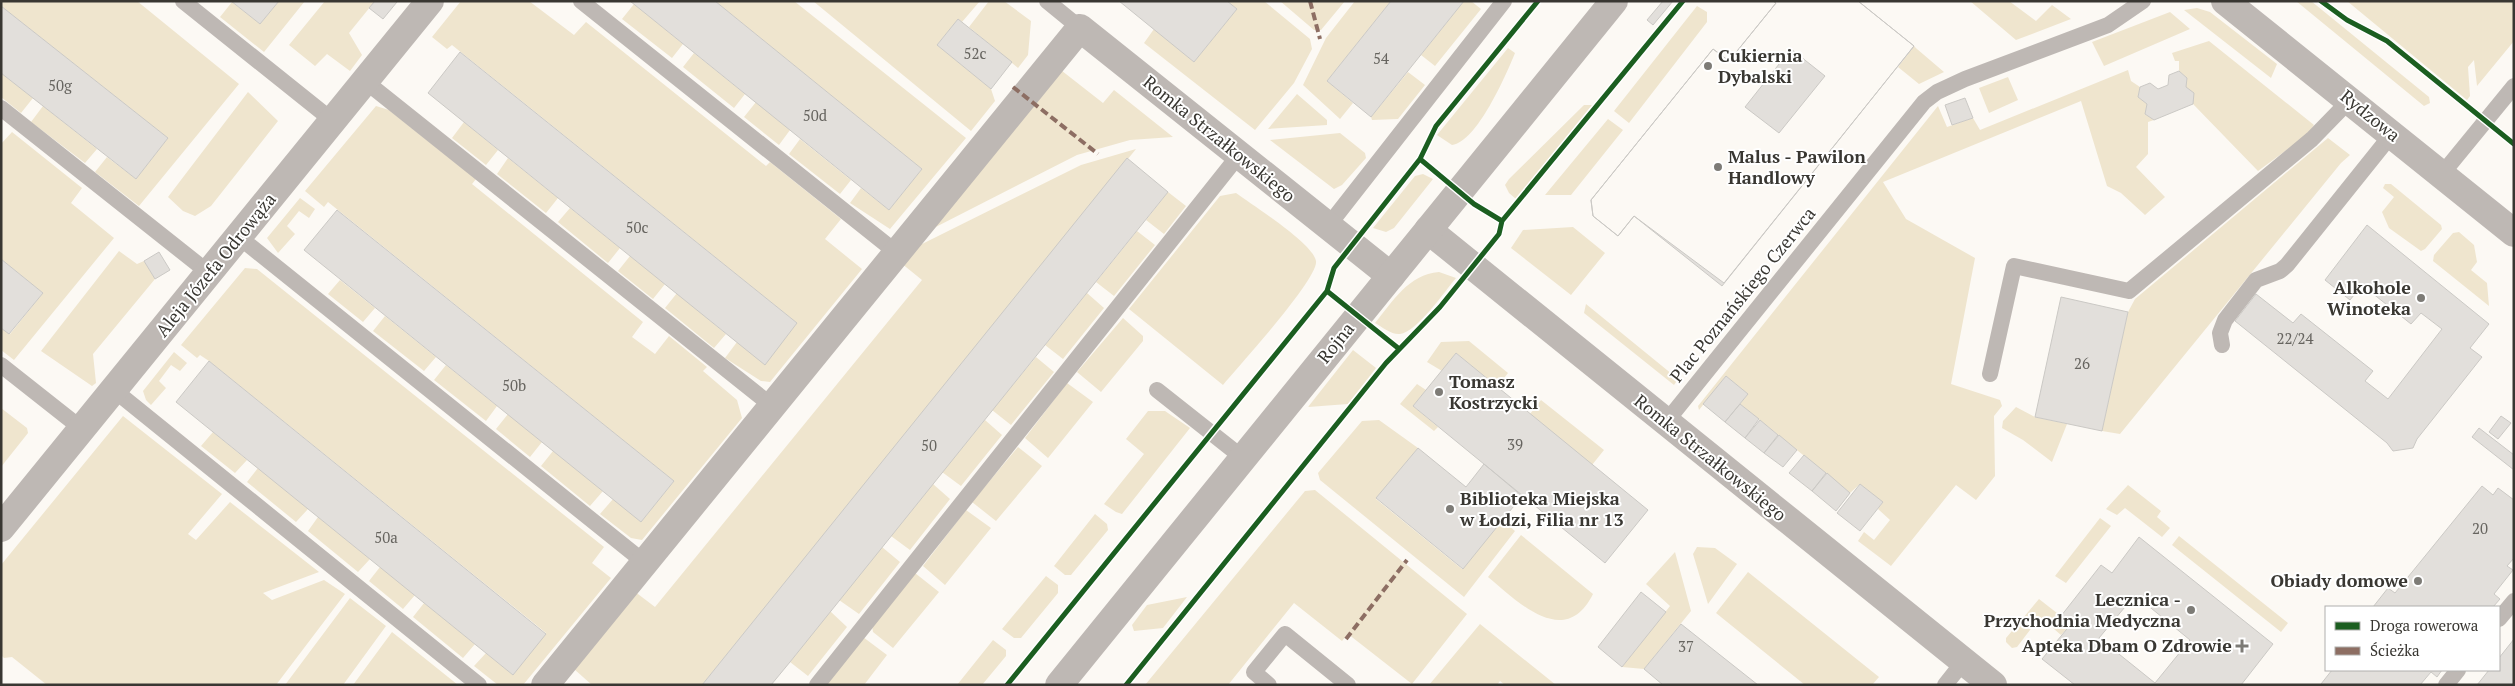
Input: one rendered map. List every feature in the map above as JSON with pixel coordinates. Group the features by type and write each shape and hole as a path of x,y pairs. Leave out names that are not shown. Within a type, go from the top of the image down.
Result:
{"street":[{"name":"Aleja Józefa Odrowąża","path":"1,528 430,1"},
{"name":"Rojna","path":"1059,685 1614,1"},
{"name":"Rydzowa","path":"2228,2 2514,233"},
{"path":"545,685 1080,28"},
{"name":"Romka Strzałkowskiego","path":"1080,28 1391,276"},
{"name":"Romka Strzałkowskiego","path":"1428,230 1993,685"}],"lane":[{"path":"183,1 333,121"},
{"path":"581,1 897,253"},
{"name":"Romka Strzałkowskiego","path":"1047,1 1080,28"},
{"path":"1328,226 1504,1"},
{"name":"Plac Poznańskiego Czerwca","path":"1666,422 1924,102 1936,92 1965,79 2108,25 2143,1"},
{"path":"365,81 772,406"},
{"path":"2442,174 2514,86"},
{"path":"1990,374 2014,266 2129,291 2312,139 2350,100"},
{"path":"1,108 209,273"},
{"path":"2222,345 2220,333 2225,320 2256,280 2280,271 2287,265 2392,134"},
{"path":"817,685 1239,155"},
{"path":"238,237 644,562"},
{"path":"1,365 82,429"},
{"path":"114,390 479,685"},
{"path":"1157,390 1243,458"},
{"path":"2500,618 2514,601"},
{"path":"1269,685 1254,672 1285,634 1348,685"},
{"path":"1945,685 1964,661"},
{"path":"2446,685 2457,671"}],"shaded area":[{"path":"1,1 137,1 239,84 139,206 95,172 107,157 136,179 168,138 1,6"},
{"path":"279,1 305,1 264,52 220,17 232,2 260,24"},
{"path":"325,1 375,1 349,33 362,55 350,71 327,54 315,66 289,45"},
{"path":"461,1 529,1 574,35 586,22 766,166 770,162 841,219 825,239 862,269 770,382 761,381 725,358 737,342 765,364 797,323 452,45 447,49 432,37"},
{"path":"715,1 794,1 966,138 890,229 850,203 861,188 889,210 922,169"},
{"path":"813,1 980,1 962,22 958,19 937,45 991,89 995,101 971,131"},
{"path":"989,1 1004,1 1031,21 1028,55 1018,68 969,27"},
{"path":"1227,1 1264,1 1310,39 1312,49 1294,83 1255,130 1144,43 1154,29 1194,62 1237,9"},
{"path":"1280,1 1345,1 1321,30 1314,30"},
{"path":"1355,1 1391,1 1327,81 1353,103 1340,119 1303,85 1326,38"},
{"path":"1464,1 1471,1 1481,9 1435,66 1421,55"},
{"path":"1970,1 2009,1 2036,21 2052,5 2071,19 2016,40"},
{"path":"2296,1 2311,1 2429,97 2430,103 2424,106"},
{"path":"2347,1 2514,1 2514,41 2477,86 2474,60 2468,67 2470,96 2467,100"},
{"path":"634,4 683,44 672,58 622,19"},
{"path":"1697,6 1707,12 1707,22 1629,123 1614,111"},
{"path":"2197,8 2210,12 2277,64 2271,78 2184,10"},
{"path":"2170,12 2190,29 2104,66 2092,42"},
{"path":"2209,41 2314,125 2307,135 2258,171 2193,104 2186,87 2187,78 2179,71 2179,61 2175,61 2172,53"},
{"path":"1914,46 1944,72 1919,84 1898,67"},
{"path":"1508,48 1515,53 1498,91 1481,120 1462,141 1452,145 1437,135"},
{"path":"694,53 745,94 734,108 683,67"},
{"path":"1057,67 1103,103 1114,90 1173,137 1130,140 1077,155 924,233"},
{"path":"2128,70 2131,81 2140,87 2138,97 2147,104 2145,114 2154,120 2148,122 2148,154 2136,167 2165,197 2145,215 2121,193 2107,186 2081,101 1883,182 1906,219 1975,258 1951,384 2000,400 2002,406 1994,416 1995,476 1976,500 1956,485 1891,566 1858,541 1864,532 1874,540 1890,520 1878,509 1882,503 1860,484 1850,493 1740,404 1748,394 1726,376 1699,410 1698,406 1938,106 1947,127 1973,118 1980,130"},
{"path":"1408,72 1425,85 1398,119 1372,120 1371,117"},
{"path":"1,73 33,98 21,113 1,97"},
{"path":"2008,77 2018,100 1989,113 1979,88"},
{"path":"248,92 278,121 211,206 195,216 183,211 168,197"},
{"path":"1297,94 1327,120 1327,125 1268,129"},
{"path":"756,102 790,130 779,145 744,117"},
{"path":"1584,105 1592,105 1516,199 1509,193 1505,185 1509,179"},
{"path":"43,106 97,149 85,163 31,122"},
{"path":"376,106 389,110 476,179 472,184 643,322 632,337 655,354 669,336 707,367 703,371 737,400 742,418 642,540 631,538 600,514 613,499 641,522 674,481 328,202 324,207 305,191"},
{"path":"1608,119 1623,130 1571,195 1545,195"},
{"path":"464,122 498,150 486,165 452,138"},
{"path":"12,132 82,188 71,203 114,238 14,360 1,350 1,328 10,334 43,293 1,259 1,144"},
{"path":"1340,133 1365,153 1366,158 1342,185 1334,189 1270,140"},
{"path":"2328,138 2350,155 2341,163 2120,434 2102,431 2128,312 2135,299"},
{"path":"800,139 851,180 840,194 789,154"},
{"path":"1136,149 702,685 592,685 574,669 634,591 655,607 922,280 901,263 914,248 1081,165"},
{"path":"508,158 558,198 546,213 497,174"},
{"path":"1423,174 1433,179 1394,228 1386,232 1373,228 1415,176"},
{"path":"2385,184 2391,184 2441,225 2442,229 2425,249 2421,251 2389,228 2382,212 2394,197 2383,188"},
{"path":"1168,192 1186,206 1164,234 1146,220"},
{"path":"1236,193 1294,235 1312,253 1316,261 1305,285 1292,303 1223,385 1129,309 1220,196"},
{"path":"300,198 315,209 309,218 299,211 287,226 295,234 278,253 267,238"},
{"path":"570,208 620,248 608,263 558,222"},
{"path":"1573,227 1605,253 1571,295 1511,248 1523,230"},
{"path":"1137,231 1155,245 1114,296 1096,282"},
{"path":"2459,232 2474,245 2477,262 2471,270 2487,283 2489,306 2433,261 2434,255 2453,233"},
{"path":"119,251 137,264 144,261 155,279 93,354 96,383 92,386 41,351"},
{"path":"630,256 665,284 653,299 618,271"},
{"path":"245,268 257,269 604,547 592,563 611,578 523,685 498,685 474,666 486,653 513,675 546,633 209,361 200,355 197,358 181,345"},
{"path":"1439,272 1456,278 1422,319 1407,332 1397,334 1375,323 1410,283 1428,274"},
{"path":"340,280 375,308 363,322 328,294"},
{"path":"677,293 726,334 714,348 665,308"},
{"path":"1087,293 1104,308 1063,359 1045,345"},
{"path":"1586,304 1678,379 1674,385 1584,313"},
{"path":"385,316 436,357 424,371 373,331"},
{"path":"1123,318 1143,336 1143,341 1101,392 1077,372"},
{"path":"1469,341 1508,373 1497,387 1456,353 1442,371 1427,362 1441,342"},
{"path":"1353,350 1376,368 1348,404 1308,407"},
{"path":"174,352 187,363 180,371 171,365 159,381 166,388 151,405 146,400 143,391"},
{"path":"1036,357 1054,372 1011,425 992,410"},
{"path":"446,365 497,406 486,421 434,380"},
{"path":"1067,383 1093,402 1048,458 1025,438"},
{"path":"1417,384 1426,390 1413,406 1438,427 1434,431 1400,404"},
{"path":"1541,400 1604,450 1592,465 1530,414"},
{"path":"2016,407 2035,417 2067,424 2052,462 2023,440 2002,428 2003,421"},
{"path":"1,408 27,428 28,433 1,467"},
{"path":"1148,411 1165,411 1190,428 1122,514 1104,504 1144,454 1126,439"},
{"path":"508,414 542,442 530,457 496,429"},
{"path":"123,416 222,494 188,534 196,540 230,502 319,572 263,593 272,600 324,580 345,594 276,685 47,685 12,657 4,658 1,655 1,565"},
{"path":"985,420 1002,435 961,486 942,472"},
{"path":"1379,420 1418,448 1376,499 1462,569 1502,520 1515,531 1464,597 1320,480 1318,473 1362,421"},
{"path":"213,432 247,460 235,473 201,446"},
{"path":"1018,447 1042,466 996,521 972,502"},
{"path":"553,451 603,491 590,506 541,466"},
{"path":"258,468 308,509 296,522 247,482"},
{"path":"933,484 950,499 910,550 891,536"},
{"path":"2128,485 2161,511 2157,517 2170,528 2162,537 2125,508 2117,515 2106,509"},
{"path":"1315,490 1467,614 1412,684 1348,634 1342,641 1294,603 1228,685 1145,685 1305,491"},
{"path":"966,510 991,528 945,585 923,566"},
{"path":"1095,514 1107,524 1108,530 1071,575 1065,575 1054,566"},
{"path":"318,517 370,559 358,572 308,531"},
{"path":"2100,518 2111,526 2066,583 2055,576"},
{"path":"1521,535 1593,594 1582,610 1569,618 1555,620 1541,616 1513,598 1488,577"},
{"path":"2179,536 2288,623 2281,632 2172,545"},
{"path":"882,547 900,562 859,614 839,600"},
{"path":"1697,547 1715,548 1737,564 1708,604 1693,554"},
{"path":"1675,552 1691,611 1644,669 1622,667 1670,606 1646,584"},
{"path":"380,567 415,595 403,609 369,581"},
{"path":"1748,572 1879,677 1872,685 1805,685 1716,613"},
{"path":"915,573 939,592 893,648 873,632 872,626"},
{"path":"1046,576 1058,585 1058,593 1021,638 1014,638 1002,629"},
{"path":"1187,597 1163,628 1134,631 1132,625 1147,605"},
{"path":"350,598 386,626 343,685 285,685"},
{"path":"2039,599 2071,624 2061,635 2040,617 2017,647 2012,648 2006,642 2006,638"},
{"path":"424,603 475,644 463,658 413,617"},
{"path":"830,611 847,627 808,676 790,662"},
{"path":"1480,624 1556,685 1505,685 1500,681 1497,685 1429,685"},
{"path":"392,632 458,685 353,685"},
{"path":"863,637 887,655 864,685 825,685"},
{"path":"993,640 1006,650 1006,656 982,685 957,685"}],"building":[{"path":"231,1 279,1 260,24"},
{"path":"375,1 397,2 383,19 369,8"},
{"path":"630,1 715,1 922,169 889,210"},
{"path":"1119,1 1227,1 1237,9 1194,62"},
{"path":"1391,1 1464,1 1371,117 1327,81"},
{"path":"1663,1 1673,1 1653,25 1647,20"},
{"name":"Malus - Pawilon Handlowy","path":"1773,1 1858,1 1914,46 1722,286 1634,216 1618,236 1593,216 1591,200 1713,49 1729,61 1776,3","holes":["1791,49 1825,76 1779,133 1745,107"]},
{"name":"Malus - Pawilon Handlowy","path":"1773,1 1858,1 1914,46 1724,283 1634,216 1618,236 1593,216 1591,200 1713,49 1729,61 1776,3"},
{"path":"1,6 168,138 136,179 1,73"},
{"path":"958,19 1012,62 991,89 937,45"},
{"path":"460,52 797,323 765,365 428,93"},
{"path":"2179,71 2187,78 2186,87 2194,93 2193,104 2154,120 2145,114 2147,104 2138,97 2140,87 2150,83 2158,89 2168,85 2169,75"},
{"path":"1965,98 1973,118 1952,125 1945,105"},
{"path":"1127,158 1168,192 790,662 771,685 702,685"},
{"path":"337,210 674,481 641,522 304,250"},
{"path":"2367,225 2489,324 2470,348 2482,357 2417,439 2413,448 2393,451 2387,443 2235,321 2256,294 2293,323 2301,314 2373,371 2365,381 2388,399 2442,329 2421,313 2411,324 2362,285 2350,300 2325,280"},
{"path":"159,252 170,270 155,279 144,261"},
{"path":"1,259 43,293 9,334 1,328"},
{"path":"2061,297 2128,312 2102,431 2035,417"},
{"path":"1456,353 1648,510 1605,563 1413,406"},
{"path":"209,361 546,634 513,675 176,402"},
{"path":"1726,376 1748,394 1725,422 1703,404"},
{"path":"1740,404 1759,419 1745,438 1725,422"},
{"path":"2501,416 2511,423 2498,439 2489,432"},
{"path":"1760,420 1778,435 1764,453 1745,438"},
{"path":"2479,428 2514,455 2514,470 2472,437"},
{"path":"1779,435 1797,450 1783,467 1764,453"},
{"name":"Biblioteka Miejska w Łodzi, Filia nr 13","path":"1418,448 1466,487 1484,464 1522,496 1463,569 1376,498"},
{"path":"1804,455 1826,473 1812,491 1789,473"},
{"path":"1827,473 1850,493 1836,511 1812,491"},
{"path":"1860,484 1883,502 1860,531 1837,513"},
{"path":"2482,486 2493,495 2498,488 2514,500 2514,558 2507,566 2513,570 2494,594 2500,599 2494,606 2374,606 2388,588 2395,593"},
{"name":"Lecznica - Przychodnia Medyczna","path":"2139,537 2273,644 2241,685 2075,685 2042,659 2071,624 2061,616 2101,565 2112,573","holes":["2135,595 2190,640 2155,683 2099,638"]},
{"path":"1641,592 1666,612 1622,667 1598,647"},
{"path":"1681,624 1758,685 1663,685 1644,669"},
{"path":"2514,639 2514,685 2477,685 2488,671 2500,671 2500,657"},
{"path":"2331,671 2441,671 2437,677 2431,672 2420,685 2321,684"}],"marked path":[{"path":"1310,1 1320,39"},
{"path":"1013,87 1098,154"},
{"path":"1346,639 1407,560"}],"cycle path":[{"path":"1007,685 1327,291 1334,268 1420,159 1436,126 1538,1"},
{"path":"1126,685 1386,363 1440,307 1499,234 1502,221 1683,1"},
{"path":"2321,1 2347,20 2387,41 2514,144"},
{"path":"1420,159 1474,204 1502,221"},
{"path":"1327,291 1398,348"}],"place":[{"name":"Cukiernia Dybalski","path":"1708,66"},
{"name":"Malus - Pawilon Handlowy","path":"1718,167"},
{"name":"Alkohole Winoteka","path":"2421,298"},
{"name":"Tomasz Kostrzycki","path":"1439,392"},
{"name":"Biblioteka Miejska w Łodzi, Filia nr 13","path":"1450,509"},
{"name":"Obiady domowe","path":"2418,581"},
{"name":"Lecznica - Przychodnia Medyczna","path":"2191,610"},
{"name":"Apteka Dbam O Zdrowie","path":"2242,646"}]}
